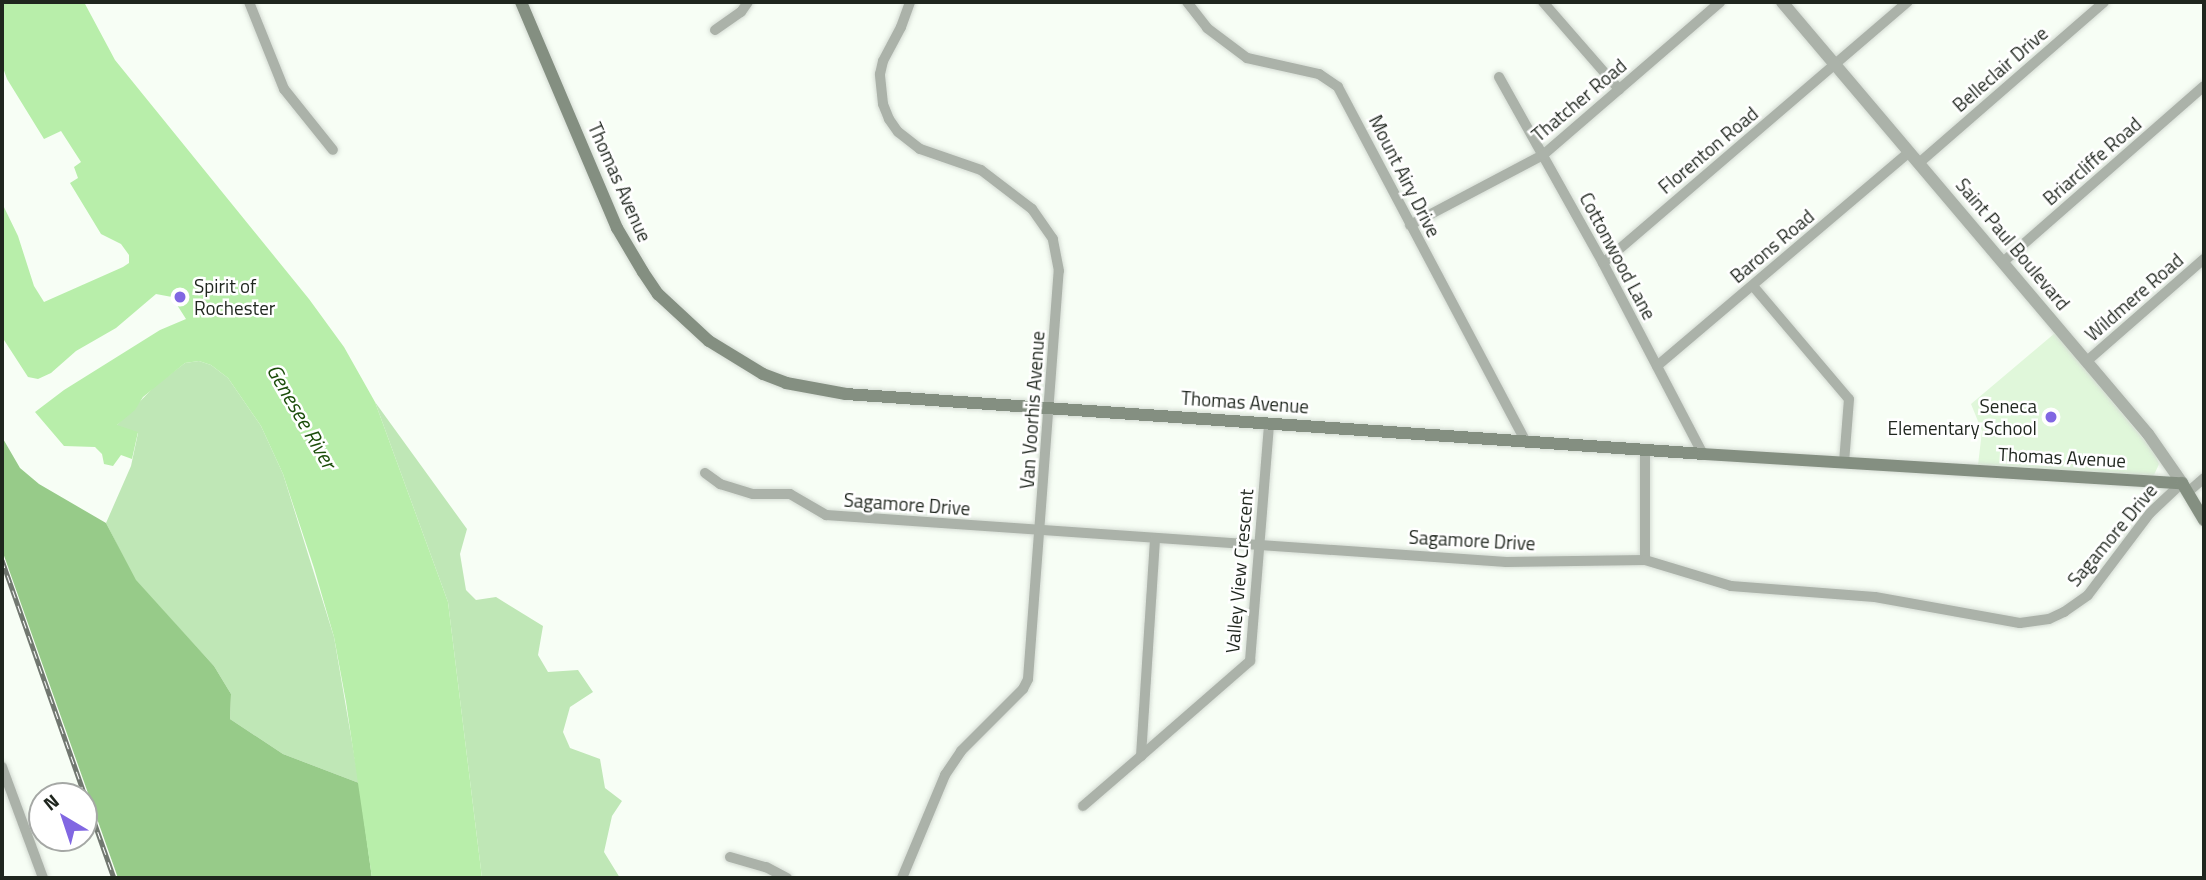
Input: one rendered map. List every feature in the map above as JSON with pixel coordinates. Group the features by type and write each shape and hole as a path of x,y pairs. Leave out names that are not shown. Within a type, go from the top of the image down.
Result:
{"main road":[{"name":"Thomas Avenue","path":"521,2 630,253 658,294 709,341 763,374 812,390 2185,488"},
{"name":"Saint Paul Boulevard","path":"2185,488 2204,520"}],"street":[{"path":"250,2 284,89 333,150"},
{"path":"715,30 741,12 748,2"},
{"name":"Van Voorhis Avenue","path":"902,878 950,769 985,725 1023,689 1028,679 1059,271 1057,250 1049,230 1032,209 988,174 909,142 889,119 883,104 880,74 883,61 901,27 910,2"},
{"name":"Mount Airy Drive","path":"1186,2 1207,28 1247,58 1265,65 1319,74 1333,81 1343,94 1526,442"},
{"path":"1544,2 1619,89"},
{"name":"Thatcher Road","path":"1410,225 1543,155 1720,2"},
{"name":"Saint Paul Boulevard","path":"1782,2 2148,434 2185,488"},
{"name":"Florenton Road","path":"1603,263 1908,2"},
{"name":"Belleclair Drive","path":"1919,163 2104,2"},
{"name":"Cottonwood Lane","path":"1499,76 1603,263 1703,454"},
{"name":"Briarcliffe Road","path":"2003,262 2204,86"},
{"name":"Barons Road","path":"1657,366 1909,152"},
{"name":"Wildmere Road","path":"2087,361 2204,258"},
{"path":"1753,286 1849,399 1844,463"},
{"name":"Valley View Crescent","path":"1083,806 1250,661 1269,424"},
{"path":"1645,450 1645,560"},
{"name":"Sagamore Drive","path":"705,473 720,484 753,494 790,494 826,515 1506,562 1645,560 1731,586 1875,597 1993,621 2034,622 2064,612 2088,595 2150,513 2204,478"},
{"path":"1141,756 1155,538"},
{"path":"2,767 43,878"},
{"path":"730,857 766,867 787,878"}],"shaded area":[{"name":"Seneca Elementary School","path":"2055,333 2154,452 2159,464 2154,475 2149,478 1978,465 1982,431 1971,404"},
{"path":"199,361 211,365 228,378 261,426 283,474 334,637 359,783 283,754 230,719 231,694 214,666 135,580 106,523 131,466 138,433 116,426 155,386 185,363"},
{"path":"375,402 467,529 460,554 466,590 476,600 496,597 543,626 538,655 548,672 578,670 593,692 570,707 563,732 570,748 600,759 605,788 622,801 612,816 604,852 620,878 482,878 448,602"},
{"path":"2,437 20,468 39,484 106,523 136,580 214,666 231,694 230,719 283,754 359,783 372,878 118,878 98,821 98,782 84,782 2,550"}],"water":[{"name":"Genesee River","path":"2,2 84,2 115,60 309,299 344,347 375,402 448,602 482,878 372,878 334,637 283,474 261,426 228,378 211,365 199,361 185,363 143,397 135,410 117,425 138,432 132,459 121,455 113,466 104,464 102,454 95,447 64,446 35,412 64,390 160,330 186,319 172,297 156,294 116,328 76,351 51,373 38,379 28,377 4,340 2,203 18,236 34,286 44,302 123,267 129,263 129,255 121,244 101,234 70,183 78,178 74,167 81,162 61,131 44,139 7,79 2,65"}],"railway":[{"path":"2,560 114,878"}],"place":[{"name":"Spirit of Rochester","path":"180,297"},
{"name":"Seneca Elementary School","path":"2051,417"}]}
